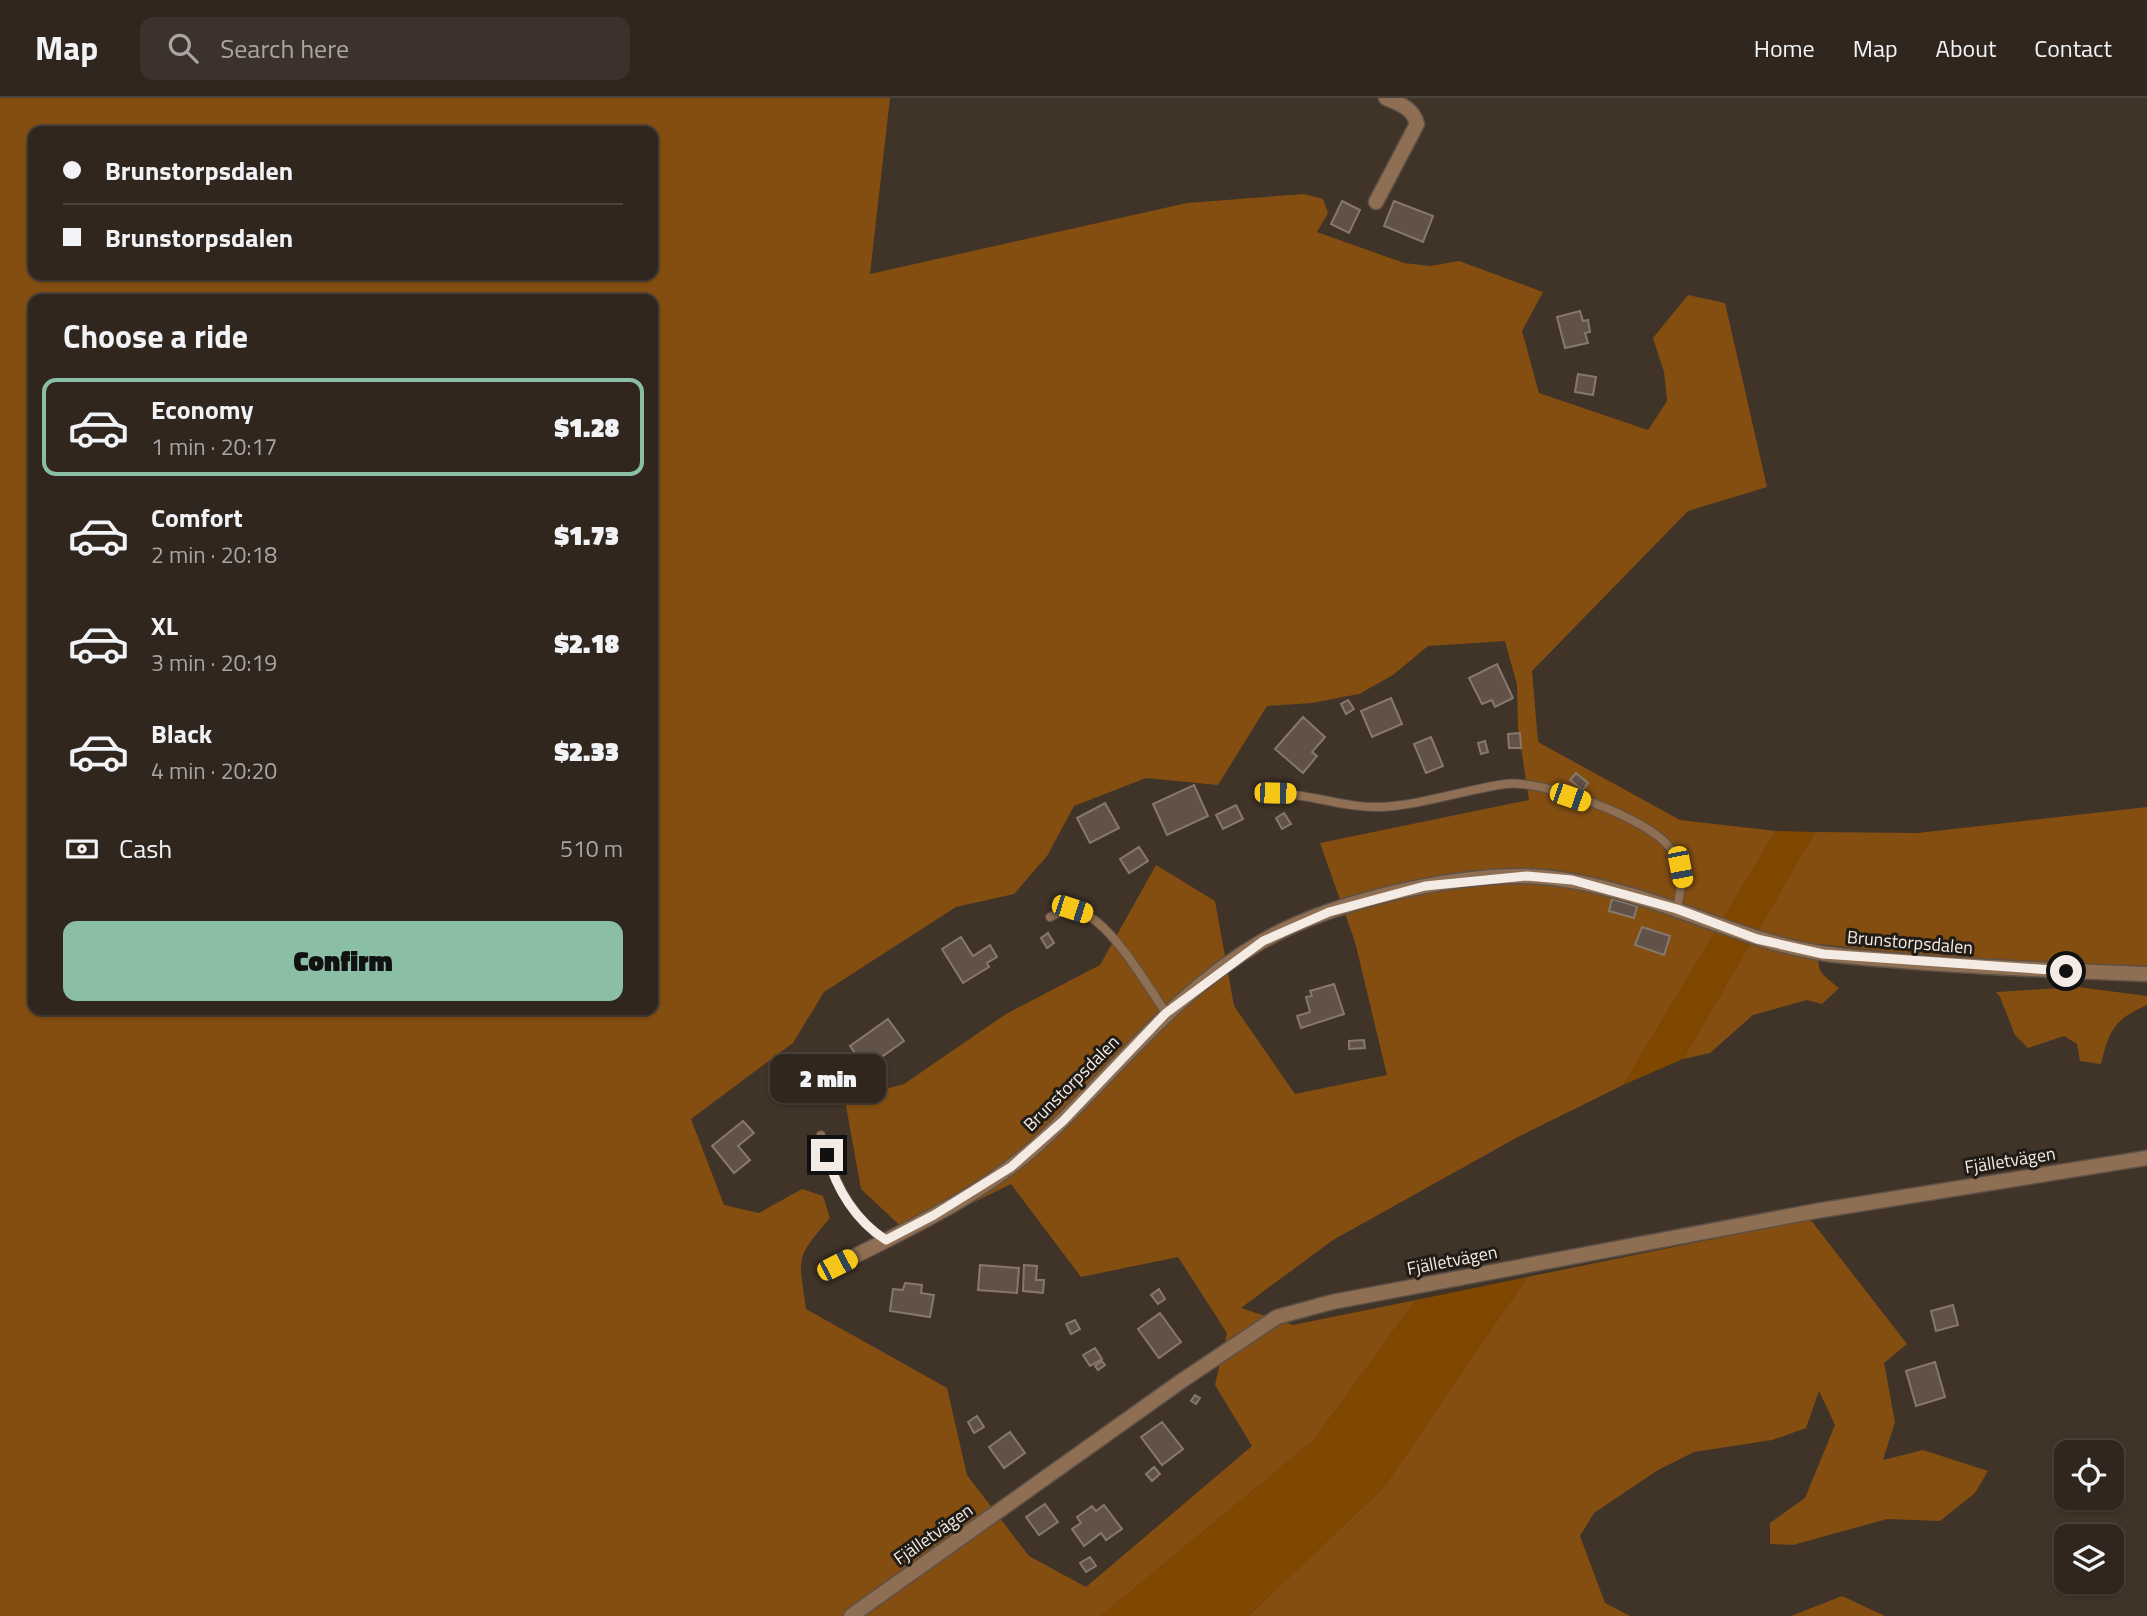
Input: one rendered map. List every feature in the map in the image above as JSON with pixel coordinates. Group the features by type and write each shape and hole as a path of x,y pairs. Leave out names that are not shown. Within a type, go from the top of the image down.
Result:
{"street":[{"path":"1376,202 1417,124 1415,115 1408,108 1386,98"},
{"name":"Brunstorpsdalen","path":"837,1265 934,1215 1033,1149 1166,1013 1263,941 1329,912 1425,886 1486,878 1549,878 1581,883 1677,909 1757,939 1823,954 1984,967 2147,974"},
{"name":"Fjälletvägen","path":"851,1616 1180,1382 1277,1317 1346,1300 1816,1211 2147,1158"}],"lane":[{"path":"1275,793 1301,793 1381,807 1506,784 1551,790 1608,810 1659,837 1670,848 1680,867 1683,882 1677,909"},
{"path":"1050,917 1072,909 1090,916 1104,928 1166,1013"},
{"path":"821,1135 832,1175 859,1219 886,1240"}],"shaded area":[{"path":"0,98 890,98 870,274 1187,203 1304,194 1323,199 1328,213 1317,232 1404,263 1430,266 1459,261 1543,292 1522,331 1539,393 1648,430 1667,401 1664,372 1653,338 1688,295 1725,303 1767,487 1688,511 1532,671 1538,742 1680,820 1776,831 1623,1085 1516,1138 1333,1240 1241,1308 1293,1325 1416,1300 1314,1440 1101,1616 0,1616","holes":["1505,641 1517,685 1518,727 1529,800 1320,843 1355,942 1387,1075 1295,1094 1234,1006 1215,901 1156,865 1100,965 1006,1014 904,1084 845,1100 861,1189 909,1234 1011,1184 1081,1277 1178,1257 1227,1333 1215,1385 1252,1446 1086,1587 1029,1556 967,1475 947,1388 806,1309 802,1259 810,1242 830,1218 823,1196 802,1189 759,1213 724,1205 691,1119 793,1043 824,992 956,907 1014,894 1047,856 1074,806 1146,778 1218,785 1267,706 1312,703 1359,694 1393,675 1428,646"]},
{"path":"2147,807 2147,969 1976,962 1820,944 1820,970 1839,988 1822,1004 1807,1000 1753,1015 1710,1053 1683,1059 1815,832 1918,833"},
{"path":"1776,831 1815,832 1683,1059 1623,1085"},
{"path":"2078,987 2147,996 2147,1005 2127,1015 2115,1027 2101,1064 2080,1061 2077,1044 2064,1036 2028,1048 2015,1035 1996,992"},
{"path":"1810,1219 1907,1344 1884,1363 1895,1422 1883,1460 1923,1450 1988,1471 1975,1493 1940,1521 1887,1519 1793,1545 1770,1544 1770,1523 1805,1498 1835,1425 1819,1391 1806,1428 1772,1440 1694,1452 1658,1470 1594,1513 1580,1536 1605,1603 1630,1616 1248,1616 1383,1488 1527,1277"},
{"path":"1527,1277 1383,1488 1248,1616 1101,1616 1314,1440 1416,1300"},
{"path":"1842,1596 1885,1616 1791,1616"}],"building":[{"path":"1342,201 1360,210 1349,233 1331,224"},
{"path":"1394,201 1433,216 1423,242 1384,226"},
{"path":"1580,311 1583,321 1588,320 1590,332 1585,333 1588,343 1565,348 1557,317"},
{"path":"1578,374 1596,377 1593,395 1575,392"},
{"path":"1497,664 1513,698 1495,707 1492,700 1482,704 1469,678"},
{"path":"1391,698 1402,724 1372,737 1361,711"},
{"path":"1348,700 1354,709 1346,714 1341,704"},
{"path":"1303,717 1325,737 1312,752 1317,756 1303,773 1275,749"},
{"path":"1520,733 1521,748 1509,748 1508,734"},
{"path":"1431,737 1443,766 1426,773 1414,744"},
{"path":"1485,741 1488,752 1481,754 1478,743"},
{"path":"1576,773 1588,783 1583,790 1570,780"},
{"path":"1194,785 1208,816 1167,835 1153,804"},
{"path":"1105,803 1119,828 1090,843 1077,818"},
{"path":"1236,805 1243,819 1223,829 1216,815"},
{"path":"1284,813 1291,824 1282,829 1276,818"},
{"path":"1139,847 1148,861 1129,873 1120,859"},
{"path":"1612,899 1637,906 1634,918 1609,911"},
{"path":"1642,927 1670,936 1664,955 1635,945"},
{"path":"1048,933 1054,943 1047,948 1041,938"},
{"path":"961,937 973,956 990,945 997,957 987,963 989,967 963,983 942,949"},
{"path":"1334,984 1344,1014 1301,1028 1297,1016 1310,1012 1306,997 1312,996 1310,991"},
{"path":"888,1019 904,1041 866,1068 850,1046"},
{"path":"1364,1040 1365,1048 1349,1049 1349,1041"},
{"path":"827,1058 833,1068 808,1083 799,1069 815,1059 818,1064"},
{"path":"743,1121 754,1133 738,1146 750,1160 734,1173 712,1146"},
{"path":"980,1265 1019,1268 1017,1293 978,1290"},
{"path":"1024,1265 1037,1266 1036,1280 1044,1280 1043,1293 1023,1291"},
{"path":"905,1283 922,1285 921,1293 934,1295 930,1317 890,1311 893,1289 903,1290"},
{"path":"1159,1289 1165,1299 1158,1304 1151,1295"},
{"path":"1953,1305 1958,1325 1936,1331 1931,1311"},
{"path":"1160,1313 1181,1342 1159,1358 1138,1329"},
{"path":"1075,1320 1080,1329 1071,1334 1066,1324"},
{"path":"1095,1348 1102,1359 1090,1366 1083,1355"},
{"path":"1102,1361 1105,1365 1098,1370 1095,1366"},
{"path":"1935,1362 1945,1397 1916,1406 1906,1371"},
{"path":"1195,1395 1200,1398 1196,1404 1191,1401"},
{"path":"977,1416 984,1427 974,1433 968,1422"},
{"path":"1162,1422 1183,1449 1162,1465 1141,1437"},
{"path":"1010,1432 1025,1453 1004,1468 989,1447"},
{"path":"1154,1467 1160,1474 1152,1481 1146,1474"},
{"path":"1045,1504 1058,1522 1039,1535 1026,1517"},
{"path":"1104,1505 1122,1529 1106,1540 1101,1533 1084,1546 1072,1529 1081,1523 1077,1517 1092,1506 1096,1511"},
{"path":"1090,1557 1096,1566 1086,1572 1080,1563"}],"route":[{"path":"827,1155 832,1175 859,1219 886,1240 934,1215 1011,1167 1063,1121 1082,1098 1166,1013 1238,957 1263,941 1329,912 1425,886 1527,876 1572,880 1677,909 1757,939 1823,954 2066,971"}]}
